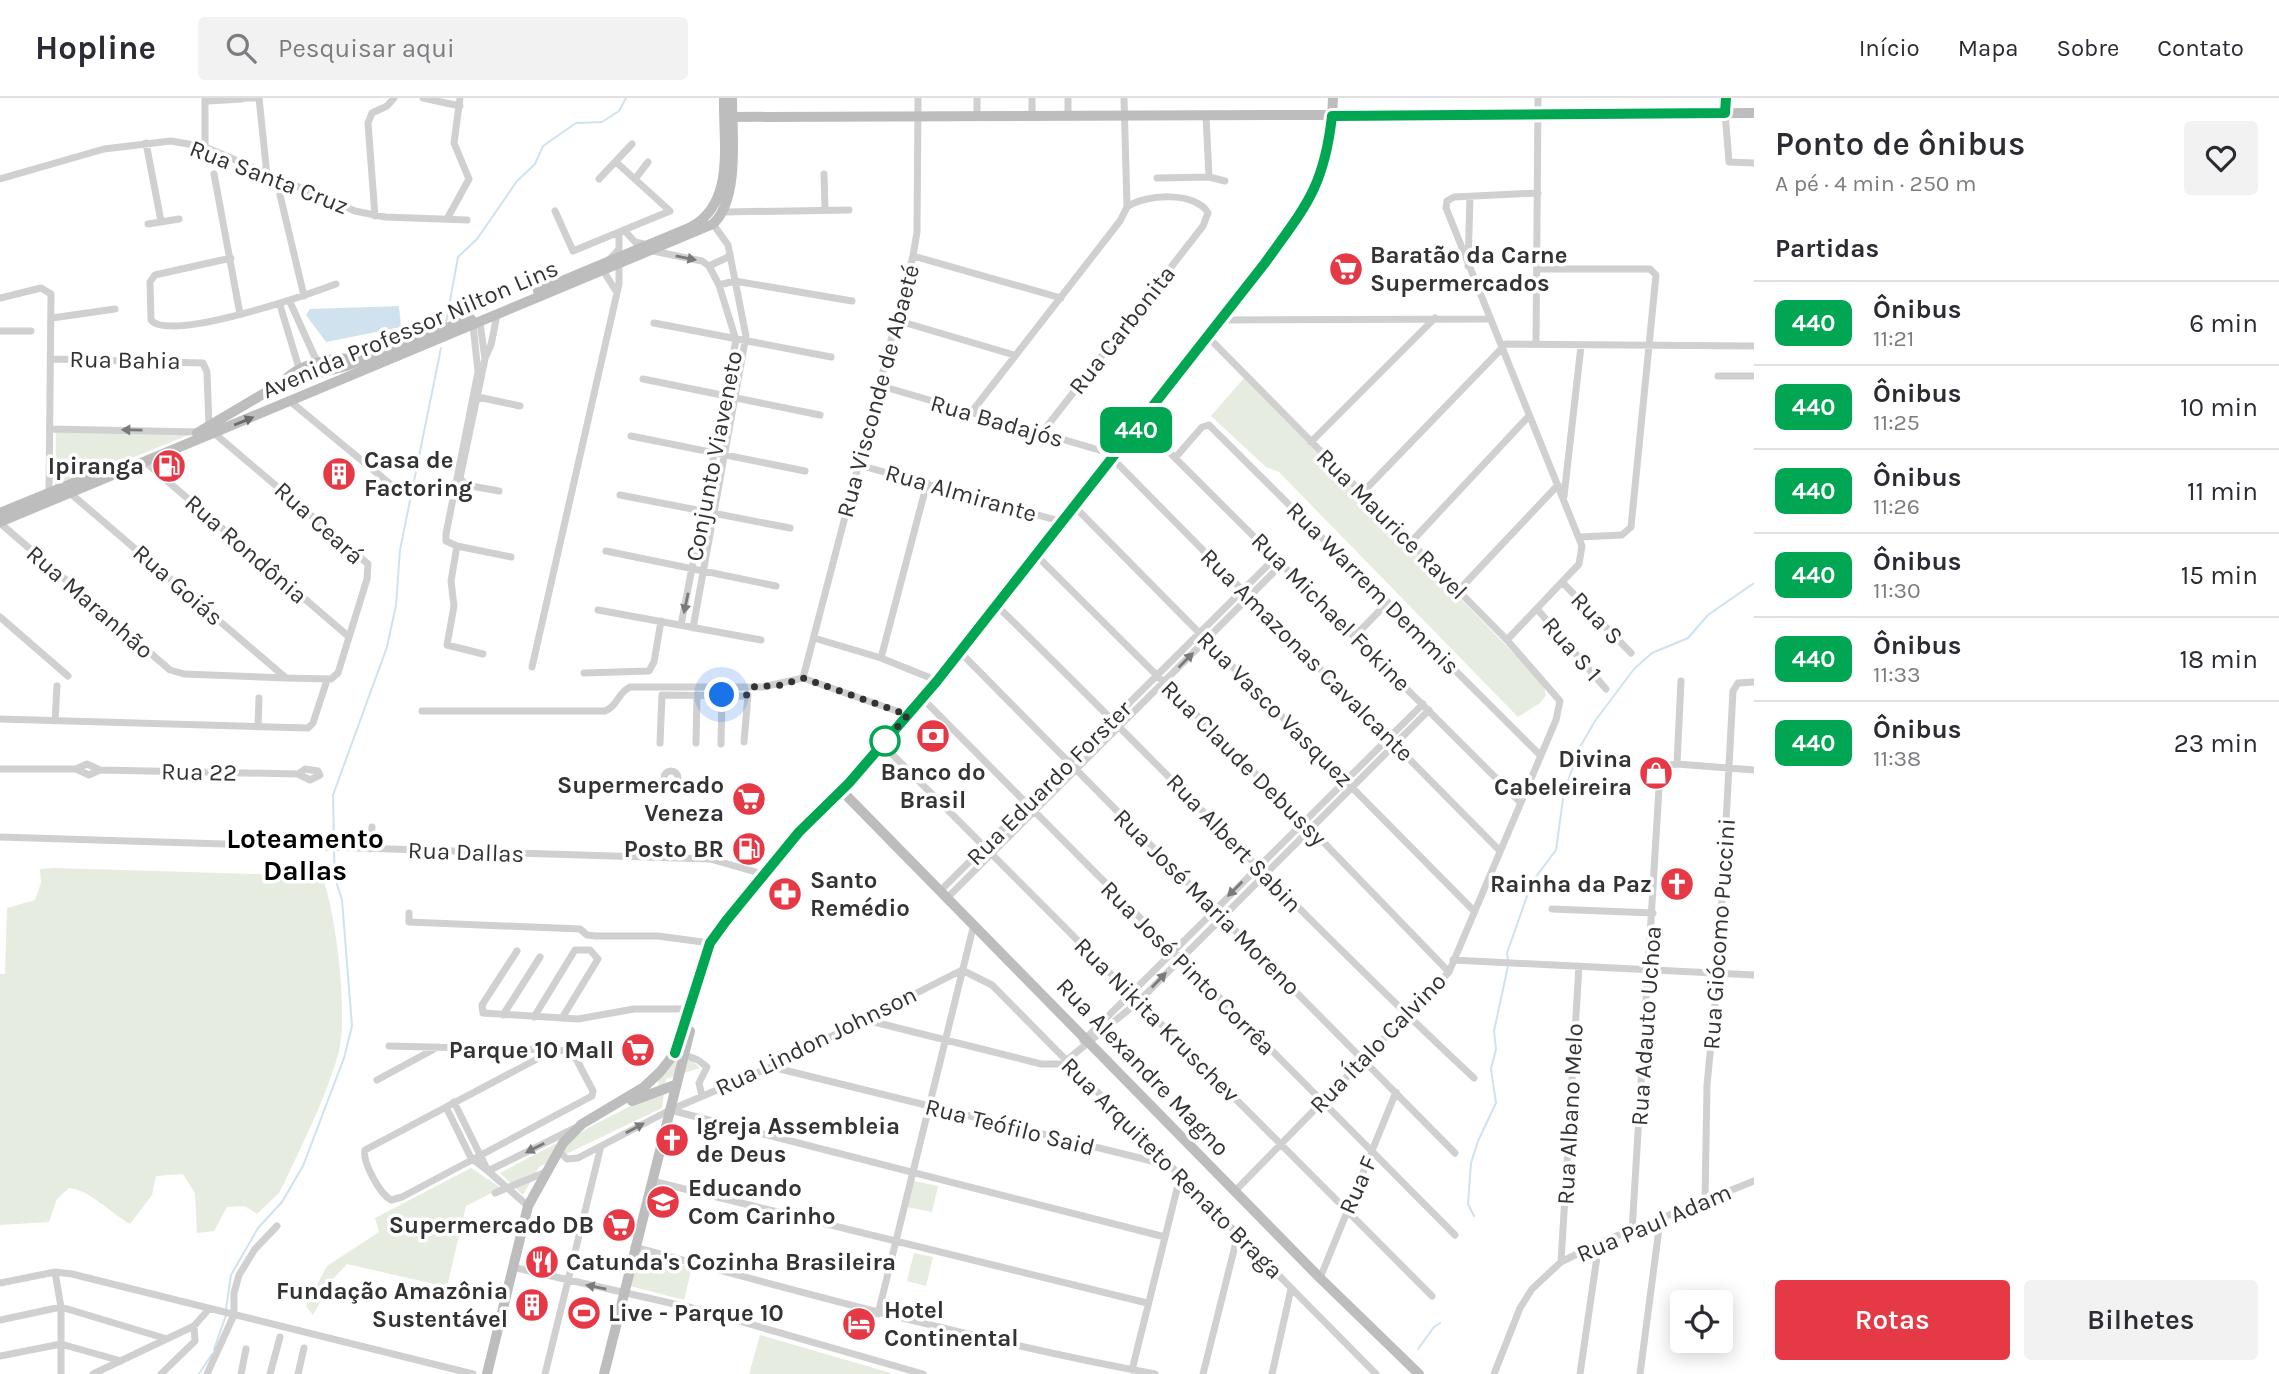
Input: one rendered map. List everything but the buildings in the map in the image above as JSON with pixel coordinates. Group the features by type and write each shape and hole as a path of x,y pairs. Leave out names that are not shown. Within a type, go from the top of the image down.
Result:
{"main road":[{"name":"Avenida Professor Nilton Lins","path":"651,248 700,223 718,201 722,181 723,98"},
{"path":"724,212 731,185 732,98"},
{"path":"610,1110 645,1087 680,1053 716,946 793,849 923,699 1037,556 1208,337 1314,194 1324,167 1333,98"},
{"path":"1725,113 1726,98"},
{"path":"732,117 1754,113"},
{"name":"Avenida Professor Nilton Lins","path":"450,331 472,326 713,224 724,212"},
{"name":"Avenida Professor Nilton Lins","path":"0,523 208,431 262,392 437,336 610,266"},
{"name":"Avenida Professor Nilton Lins","path":"0,513 208,431 270,411 437,336"},
{"path":"289,403 282,384 289,373 299,368 346,357 359,361"},
{"path":"262,392 270,411"},
{"path":"604,1374 676,1085 690,1009 710,943 763,874 844,789"},
{"name":"Rua Alexandre Magno","path":"844,789 1085,1041 1418,1374"},
{"path":"486,1374 528,1206 558,1151 582,1124 610,1110 676,1085"}],"street":[{"path":"205,147 206,99 259,98 267,175"},
{"name":"Rua Santa Cruz","path":"375,216 368,123 372,113 387,106 394,98"},
{"path":"423,98 460,102 454,143 468,179 447,219"},
{"name":"Rua Visconde de Abaeté","path":"803,678 913,256 917,232 918,98"},
{"path":"977,98 977,117"},
{"path":"1032,98 1032,117"},
{"path":"1068,98 1068,117"},
{"path":"970,414 1014,355 1105,245 1127,208 1124,98"},
{"path":"1536,344 1538,98"},
{"path":"1725,113 1728,159 1731,163 1754,163"},
{"path":"1206,116 1209,177"},
{"name":"Rua Santa Cruz","path":"0,179 104,149 171,141 205,147 336,204 375,216 467,220"},
{"path":"146,143 161,221"},
{"path":"599,179 632,144"},
{"path":"555,211 573,251 670,211 616,162"},
{"path":"635,179 648,162"},
{"path":"214,173 240,314"},
{"path":"824,173 825,209"},
{"path":"1157,178 1209,177 1225,181"},
{"path":"1507,640 1579,564 1582,554 1580,537 1468,270 1446,208 1450,198 1538,193"},
{"path":"281,195 304,296"},
{"path":"1468,270 1470,197"},
{"name":"Rua Carbonita","path":"1041,434 1203,226 1208,213 1195,201 1143,200 1127,208"},
{"path":"724,212 849,210"},
{"path":"148,224 179,219"},
{"path":"693,628 746,342 725,237 713,224"},
{"path":"621,231 635,242 702,261 709,266 728,257"},
{"path":"616,292 610,266 619,249 621,231"},
{"path":"619,249 635,242"},
{"path":"913,256 1061,298"},
{"path":"231,258 155,275 150,282 151,320 160,327 240,314 290,302 336,284"},
{"path":"532,667 620,277 610,266"},
{"name":"Conjunto Viaveneto","path":"681,625 736,340 719,285 709,266"},
{"path":"1538,269 1650,269 1656,275 1631,527 1622,535 1580,537"},
{"path":"719,285 735,281 852,301"},
{"path":"0,298 41,288 51,294 49,493"},
{"path":"290,302 318,364"},
{"path":"727,308 739,303"},
{"path":"280,305 299,368"},
{"path":"52,318 115,309"},
{"path":"497,315 460,478 466,485 499,491"},
{"path":"1311,442 1435,318"},
{"path":"1221,320 1488,319"},
{"path":"896,320 1014,355"},
{"path":"654,323 831,357"},
{"path":"472,326 485,359"},
{"path":"472,326 476,383 455,476 446,541 457,546 511,557"},
{"path":"0,331 31,331"},
{"path":"290,335 307,342"},
{"name":"Rua Maurice Ravel","path":"1208,337 1507,640 1558,696 1556,720"},
{"path":"1362,493 1501,347 1513,343 1581,346 1754,346"},
{"path":"1563,496 1581,346"},
{"name":"Rua Bahia","path":"52,359 199,361 206,366 208,431"},
{"path":"1718,376 1754,376"},
{"path":"643,379 820,415"},
{"name":"Rua Badajós","path":"878,386 1114,457"},
{"path":"478,397 520,406"},
{"path":"289,403 395,488"},
{"path":"1411,542 1528,416"},
{"name":"Rua Michael Fokine","path":"1141,424 1520,802"},
{"name":"Rua Warrem Demmis","path":"1175,458 1206,425 1539,754"},
{"path":"50,429 208,431"},
{"name":"Rua Ceará","path":"208,431 368,564 367,579 348,636"},
{"path":"631,436 805,471"},
{"name":"Rua Amazonas Cavalcante","path":"1114,457 1500,851"},
{"name":"Rua Rondônia","path":"144,461 348,636"},
{"name":"Rua Almirante","path":"859,465 1063,523"},
{"path":"881,658 927,483"},
{"path":"1458,591 1558,485"},
{"name":"Rua Goiás","path":"71,493 286,678"},
{"path":"620,495 790,528"},
{"name":"Rua Vasco Vasquez","path":"1075,507 1474,911"},
{"name":"Rua Maranhão","path":"0,523 164,666 184,674 286,678"},
{"path":"457,546 451,581 454,606 447,646 483,654"},
{"path":"606,551 776,586"},
{"name":"Rua Claude Debussy","path":"1037,556 1310,828 1448,972"},
{"name":"Rua Eduardo Forster","path":"944,894 1077,770 1161,679 1199,633 1276,557"},
{"name":"Rua Eduardo Forster","path":"989,850 1028,804 1113,718 1206,640 1282,564"},
{"name":"Rua S","path":"1563,583 1631,653"},
{"path":"1354,637 1388,602"},
{"name":"Rua Albert Sabin","path":"996,605 1120,725 1263,875 1474,1078"},
{"name":"Rua S 1","path":"1537,608 1606,689"},
{"path":"598,610 761,640"},
{"path":"0,617 68,676"},
{"path":"584,673 649,671 654,662 661,621"},
{"path":"286,678 327,680 338,673 348,636"},
{"path":"814,638 881,658 937,681"},
{"name":"Rua José Maria Moreno","path":"960,652 1455,1153"},
{"path":"422,711 606,711 614,706 625,689 651,685 751,687 782,685 803,678 908,715"},
{"path":"0,719 258,727 311,726 327,680"},
{"path":"1681,681 1677,764 1754,771"},
{"name":"Rua Giócomo Puccini","path":"1705,1202 1707,1085 1718,973 1731,768 1732,691 1738,683 1753,682"},
{"path":"55,721 57,686"},
{"path":"744,742 746,696 751,687"},
{"path":"660,743 662,695 746,696"},
{"path":"696,743 697,695"},
{"path":"720,744 722,695"},
{"path":"258,727 259,698"},
{"name":"Rua José Pinto Corrêa","path":"923,699 1455,1235"},
{"path":"866,1020 1041,1063 1058,1065 1066,1062 1214,910 1426,707"},
{"name":"Rua Ítalo Calvino","path":"1235,1191 1363,1059 1408,1017 1448,972 1539,754 1556,720"},
{"name":"Rua Nikita Kruschev","path":"882,744 1432,1296"},
{"name":"Rua Adauto Uchoa","path":"1632,1231 1650,970 1659,779 1662,768 1677,764"},
{"name":"Rua 22","path":"0,769 76,769 89,775 100,770 298,774"},
{"path":"1085,1041 1138,1002 1310,828 1348,783"},
{"path":"370,849 372,827"},
{"name":"Rua Dallas","path":"0,837 715,860 763,874"},
{"path":"1552,908 1653,913"},
{"path":"409,913 409,922 580,929 587,935 596,936 658,936 710,943"},
{"path":"878,1314 974,925"},
{"path":"534,1017 575,950 590,950 598,959 562,1018"},
{"path":"517,951 482,1005 486,1014 590,1018 634,1009 690,1009"},
{"path":"503,1015 540,957"},
{"path":"1453,960 1503,960 1754,975"},
{"name":"Rua Albano Melo","path":"1561,1262 1579,966"},
{"name":"Rua Lindon Johnson","path":"558,1151 573,1160 670,1110 771,1067 962,970"},
{"name":"Rua Arquiteto Renato Braga","path":"962,970 992,985 1376,1374"},
{"path":"389,1046 568,1050 576,1054 592,1087 592,1096 394,1199 383,1194 365,1160 365,1150 554,1050"},
{"path":"377,1080 439,1047"},
{"path":"680,1053 707,1067 699,1083 702,1096"},
{"name":"Rua Teófilo Said","path":"771,1067 1168,1165"},
{"name":"Rua F","path":"1320,1278 1396,1092"},
{"path":"454,1102 488,1171"},
{"path":"446,1107 471,1158 528,1206"},
{"path":"670,1110 1165,1237"},
{"path":"488,1171 582,1124"},
{"path":"545,1374 601,1146"},
{"path":"495,1193 546,1172"},
{"path":"1132,1370 1180,1177"},
{"path":"652,1181 1147,1303"},
{"name":"Rua Paul Adam","path":"1494,1374 1520,1308 1532,1289 1561,1262 1599,1243 1660,1221 1754,1181"},
{"path":"1640,1374 1660,1221"},
{"path":"207,1374 233,1315 234,1293 239,1275 256,1249 277,1226"},
{"path":"1203,1374 1237,1234"},
{"path":"1580,1374 1599,1243"},
{"path":"634,1247 878,1314 1007,1345 1155,1374"},
{"path":"512,1267 765,1327 923,1374"},
{"path":"0,1283 55,1272 473,1374"},
{"path":"55,1272 61,1307 61,1374"},
{"path":"1272,1374 1291,1289"},
{"path":"0,1320 61,1307 167,1339"},
{"path":"93,1374 194,1326 209,1309"},
{"path":"161,1374 195,1341 194,1326"},
{"path":"270,1374 280,1337"},
{"path":"0,1356 61,1344 121,1361"},
{"path":"298,1374 304,1348"},
{"path":"241,1374 246,1349"}],"shaded area":[{"path":"1244,378 1543,683 1546,695 1540,703 1518,717 1279,472 1266,467 1211,416"},
{"path":"56,432 196,432 55,489"},
{"path":"40,869 322,876 332,913 339,963 342,1013 339,1051 323,1098 279,1193 257,1214 245,1206 227,1207 214,1231 197,1233 195,1193 183,1174 156,1176 152,1195 130,1224 84,1192 69,1188 57,1199 49,1222 0,1225 0,974 5,974 7,908 35,900 41,883"},
{"path":"691,1060 700,1068 666,1079 662,1108 539,1167 523,1195 500,1173 555,1144 562,1146 588,1128 659,1091 658,1078 673,1061"},
{"path":"471,1168 501,1188 466,1206 447,1287 347,1264 332,1280 313,1315 306,1306 327,1266 379,1232 375,1218"},
{"path":"914,1181 938,1186 932,1212 907,1207"},
{"path":"634,1253 692,1267 684,1300 626,1285"},
{"path":"914,1253 933,1257 926,1286 907,1281"},
{"path":"760,1335 894,1374 749,1374"}],"water":[{"path":"399,306 401,327 326,342 306,315 310,309"}],"waterway":[{"path":"446,323 458,257 477,239 517,181 535,164 543,146 576,123 602,122 619,111 626,98"},
{"path":"334,845 333,795 387,647 396,605 400,550 441,348"},
{"path":"1508,960 1507,953 1532,882 1556,850 1564,792 1580,747 1595,721 1634,669 1652,653 1688,638 1708,615 1754,583"},
{"path":"226,1309 231,1275 258,1228 282,1202 303,1166 344,1058 352,1026 342,900 335,878 334,851"},
{"path":"1474,1216 1468,1204 1471,1163 1496,1103 1491,1069 1496,1049 1494,1031 1508,966"},
{"path":"214,1349 226,1315"},
{"path":"1418,1349 1440,1323"},
{"path":"199,1374 212,1354"}],"bus line":[{"name":"440","path":"675,1053 710,943 799,832 849,783 937,681 1265,263 1314,194 1327,154 1332,116 1725,113 1726,98"}],"place":[{"name":"Baratão da Carne Supermercados","path":"1346,269"},
{"name":"Ipiranga","path":"169,466"},
{"name":"Casa de Factoring","path":"339,474"},
{"name":"Banco do Brasil","path":"933,736"},
{"name":"Divina Cabeleireira","path":"1656,773"},
{"name":"Supermercado Veneza","path":"749,799"},
{"name":"Posto BR","path":"749,849"},
{"name":"Rainha da Paz","path":"1677,884"},
{"name":"Santo Remédio","path":"785,894"},
{"name":"Parque 10 Mall","path":"638,1050"},
{"name":"Igreja Assembleia de Deus","path":"672,1140"},
{"name":"Educando Com Carinho","path":"663,1202"},
{"name":"Supermercado DB","path":"619,1225"},
{"name":"Catunda's Cozinha Brasileira","path":"542,1262"},
{"name":"Fundação Amazônia Sustentável","path":"532,1305"},
{"name":"Live - Parque 10","path":"584,1313"},
{"name":"Hotel Continental","path":"859,1324"}],"district":[{"name":"Loteamento Dallas","path":"305,854"}],"route":[{"path":"722,695 746,696 751,687 782,685 803,678 908,715 882,744 885,741"}]}
